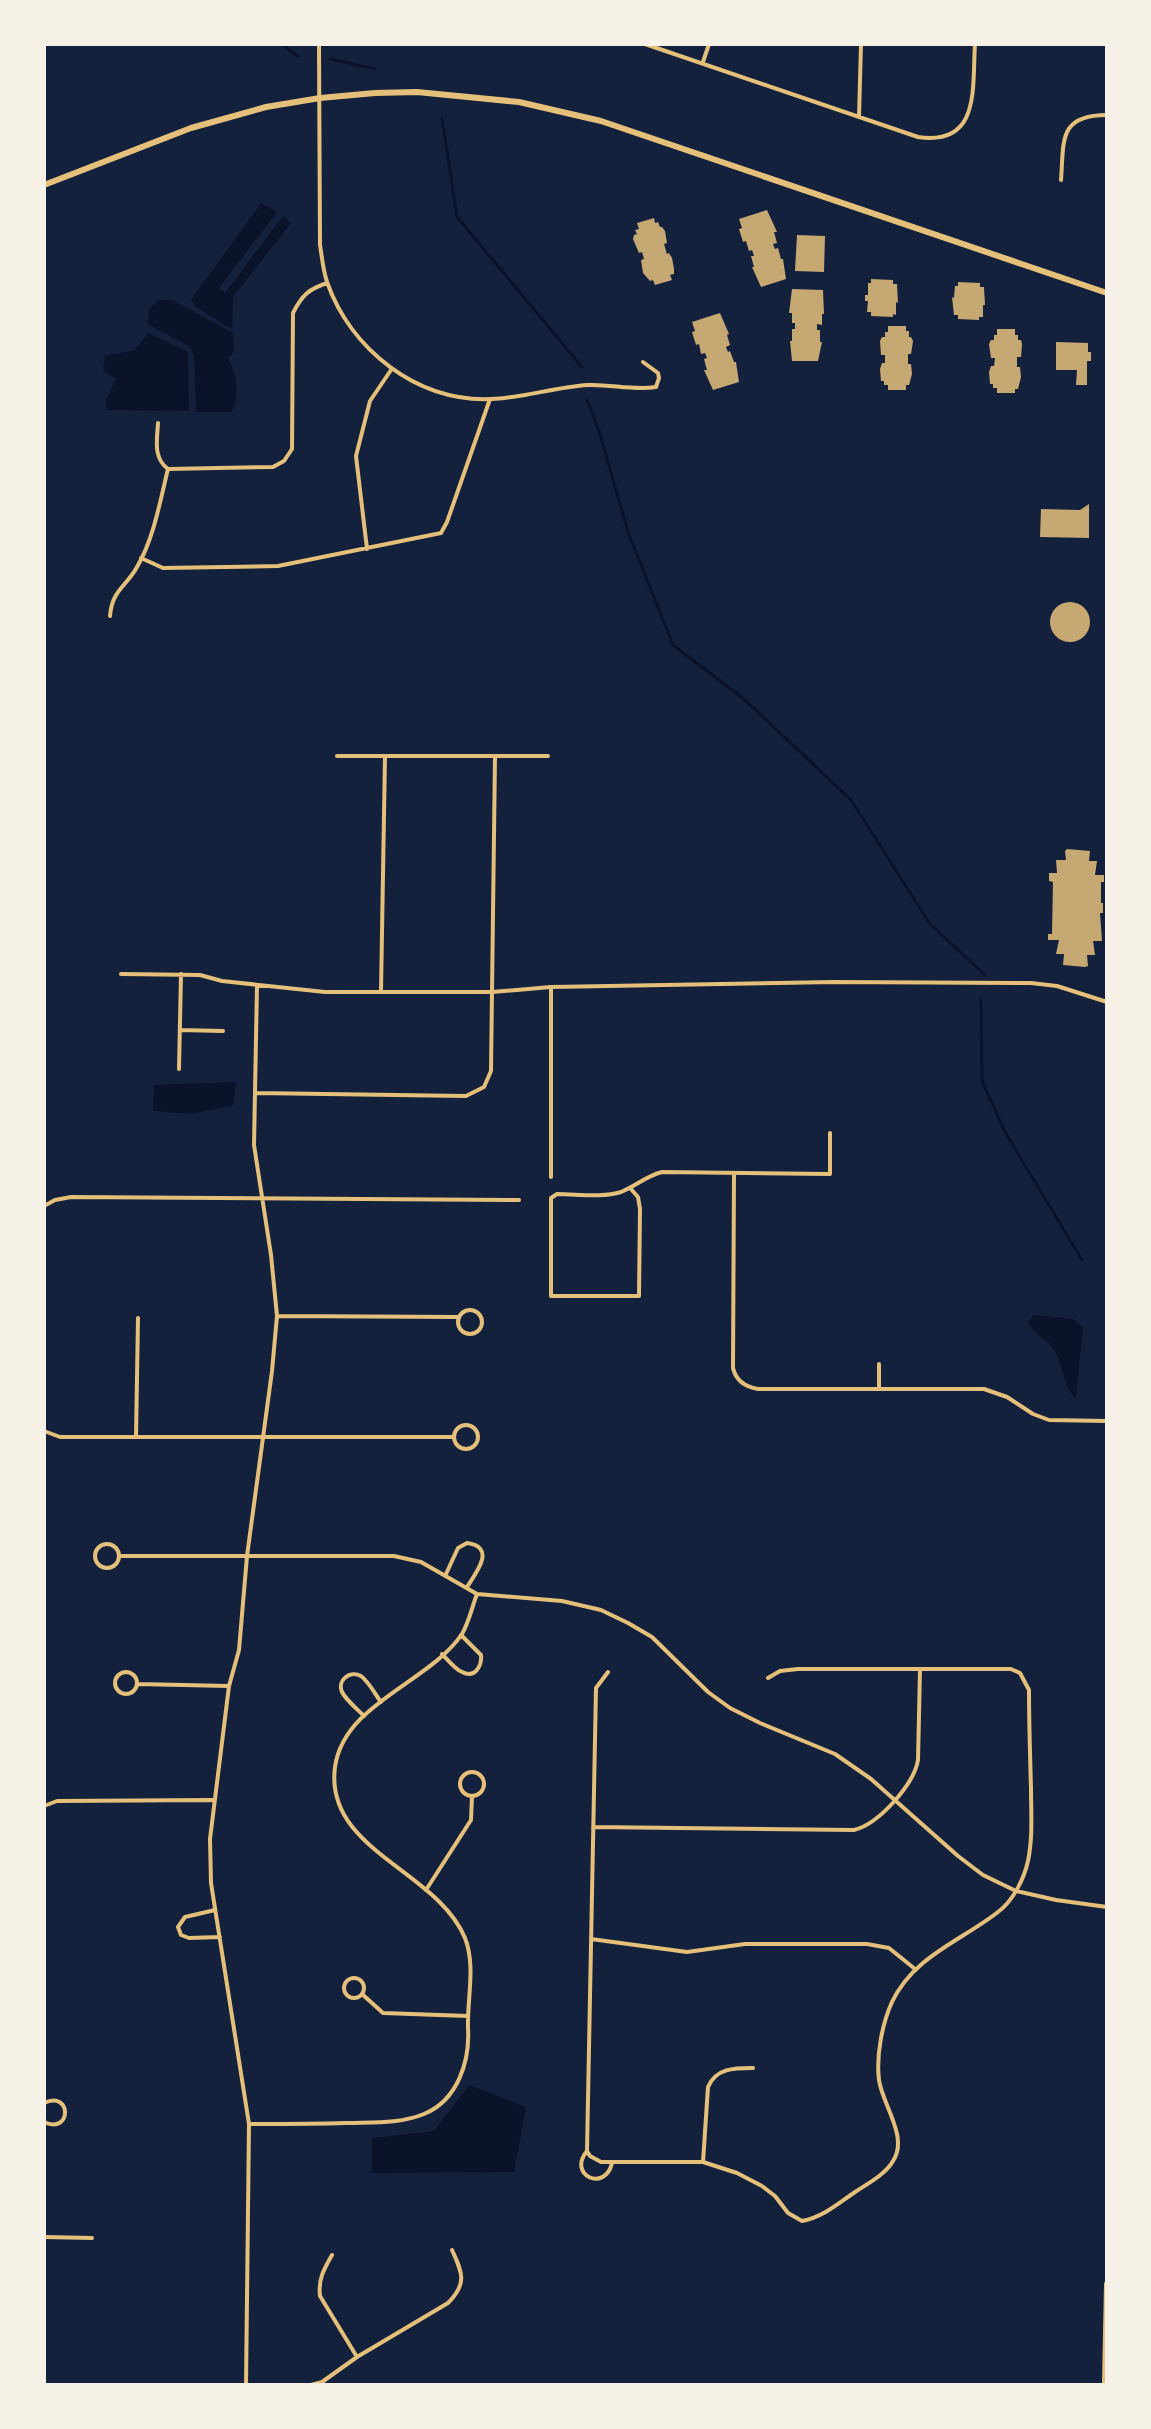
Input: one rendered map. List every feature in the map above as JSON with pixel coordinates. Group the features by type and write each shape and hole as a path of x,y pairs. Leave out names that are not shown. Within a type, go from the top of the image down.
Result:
{"main road":[{"path":"44,185 191,128 266,107 320,98 417,92 519,102 601,121 1107,293"},
{"path":"1105,2385 1107,2284"}],"street":[{"path":"319,44 320,245 327,283 348,324 371,352 391,370 441,393 490,399 591,384 656,387 658,373 643,362"},
{"path":"645,44 918,137 938,138 947,137 965,122 971,101 975,44"},
{"path":"703,62 709,44"},
{"path":"859,117 861,44"},
{"path":"1061,180 1067,129 1078,119 1107,115"},
{"path":"158,423 157,454 159,461 168,469 273,467 284,461 292,449 293,313 310,289 327,283"},
{"path":"367,549 356,456 370,401 391,370"},
{"path":"141,558 163,568 278,566 441,533 490,399"},
{"path":"110,616 115,594 137,568 149,540 168,469"},
{"path":"337,756 548,756"},
{"path":"381,992 385,756"},
{"path":"255,1093 466,1096 484,1087 491,1071 495,756"},
{"path":"121,974 200,975 325,992 492,992 551,987 850,982 1031,983 1057,986 1107,1002"},
{"path":"179,1069 181,974"},
{"path":"246,2385 249,2124 211,1883 210,1839 229,1686 239,1650 247,1556 277,1316 254,1145 257,985"},
{"path":"551,987 551,1177"},
{"path":"180,1030 223,1031"},
{"path":"630,1188 638,1197 640,1209 639,1296 551,1296 551,1198 557,1194 612,1194 662,1172 830,1174 830,1133"},
{"path":"734,1173 733,1368 739,1380 749,1387 984,1389 1007,1397 1033,1414 1049,1420 1107,1421"},
{"path":"44,1206 71,1197 519,1200"},
{"path":"277,1316 459,1317 466,1311 475,1312 481,1319 480,1328 473,1333 464,1333 458,1326 459,1317"},
{"path":"136,1437 138,1318"},
{"path":"879,1364 879,1389"},
{"path":"466,1425 474,1429 478,1437 474,1445 466,1449 457,1446 454,1437 457,1429 466,1425"},
{"path":"44,1431 60,1437 454,1437"},
{"path":"446,1574 458,1548 467,1543 477,1545 481,1549 482,1560 466,1588"},
{"path":"107,1544 116,1547 119,1556 116,1564 107,1568 99,1564 95,1556 99,1547 107,1544"},
{"path":"119,1556 394,1556 421,1562 477,1594 562,1601 601,1610 652,1637 708,1692 730,1708 835,1754 871,1779 983,1875 1016,1891 1107,1907"},
{"path":"249,2124 396,2121 425,2114 443,2102 460,2079 469,2049 471,1970 466,1939 450,1913 426,1890 354,1832 341,1812 335,1789 335,1767 341,1745 364,1716 442,1654 461,1635 477,1594"},
{"path":"442,1654 460,1672 469,1674 477,1671 481,1655 461,1635"},
{"path":"587,2151 596,2160 612,2163 703,2162 737,2173 762,2186 775,2196 788,2213 802,2221 819,2216 870,2182 894,2161 897,2135 879,2081 883,2031 892,2003 915,1969 1008,1903 1028,1863 1032,1834 1029,1690 1020,1673 1011,1669 798,1669 780,1671 768,1678"},
{"path":"593,1827 854,1830 865,1827 911,1782 916,1771 920,1670"},
{"path":"126,1672 134,1676 137,1684 133,1691 125,1695 118,1691 114,1683 118,1675 126,1672"},
{"path":"608,1672 596,1688 587,2151 583,2154 581,2165 587,2175 595,2179 605,2176 612,2163"},
{"path":"364,1716 342,1693 341,1684 345,1677 353,1674 361,1677 381,1702"},
{"path":"137,1684 229,1686"},
{"path":"473,1772 481,1776 485,1784 481,1793 472,1796 463,1792 460,1784 464,1775 473,1772"},
{"path":"426,1890 471,1820 472,1796"},
{"path":"44,1806 57,1801 214,1800"},
{"path":"215,1910 185,1917 178,1927 181,1935 189,1938 220,1937"},
{"path":"591,1939 687,1952 745,1944 867,1944 889,1948 915,1969"},
{"path":"353,1977 360,1980 364,1987 362,1994 355,1998 347,1996 343,1989 345,1981 353,1977"},
{"path":"362,1994 383,2013 468,2016"},
{"path":"703,2162 708,2087 713,2076 724,2070 753,2068"},
{"path":"44,2103 58,2100 66,2112 57,2124 44,2122"},
{"path":"44,2237 92,2238"},
{"path":"311,2385 322,2382 357,2357 448,2303 458,2293 462,2281 452,2250"},
{"path":"332,2255 321,2274 320,2296 357,2357"},
{"path":"182,2385 189,2385"}],"water":[{"path":"261,203 277,212 219,288 225,293 283,216 291,223 233,297 232,329 197,308 191,300"},
{"path":"158,300 172,300 233,333 234,352 228,358 236,385 232,412 196,412 194,356 190,347 148,324 149,309"},
{"path":"148,333 188,352 189,411 106,410 106,400 116,379 103,371 105,356 135,350"},
{"path":"236,1082 233,1105 191,1114 153,1111 154,1085"},
{"path":"1034,1315 1073,1319 1083,1327 1076,1399 1069,1389 1055,1351 1028,1322"},
{"path":"469,2085 526,2107 514,2172 372,2173 372,2138 434,2131"}],"building":[{"path":"767,210 777,232 774,232 777,243 773,244 783,259 786,279 761,287 752,267 752,250 749,251 746,241 743,242 739,219"},
{"path":"654,218 655,223 658,222 665,231 667,243 664,244 674,269 674,274 670,275 672,280 655,285 643,273 642,252 639,253 633,239 637,234 635,230 639,229 637,223"},
{"path":"797,235 825,236 824,272 795,271"},
{"path":"871,279 893,280 893,284 897,284 898,303 893,317 871,316 871,312 867,312 865,295 868,295"},
{"path":"958,282 980,283 980,287 984,287 985,305 983,317 979,320 958,319 958,315 954,315 952,297"},
{"path":"792,289 823,290 824,314 822,325 817,324 822,342 818,361 792,361 790,341 795,323 792,323 792,313 789,313"},
{"path":"720,313 729,334 730,345 726,347 736,362 739,382 713,390 704,370 707,370 704,359 707,358 705,353 701,354 699,344 696,345 692,322"},
{"path":"888,326 906,326 913,341 911,354 908,354 912,374 906,390 888,390 888,385 881,381 880,369 885,363 885,355 881,355 880,341 888,332"},
{"path":"997,329 1015,329 1015,335 1021,340 1021,357 1017,357 1017,367 1020,367 1021,377 1015,393 997,393 997,388 990,384 989,372 995,358 991,358 989,344 997,335"},
{"path":"1056,342 1088,343 1091,361 1087,361 1087,385 1076,385 1077,370 1056,370"},
{"path":"1089,504 1089,538 1040,537 1041,509 1080,510"},
{"path":"1070,602 1084,608 1090,622 1084,636 1070,642 1056,636 1050,622 1056,608"},
{"path":"1067,849 1090,851 1089,861 1097,861 1095,875 1104,875 1104,882 1101,882 1103,913 1100,913 1102,941 1093,941 1095,955 1087,955 1088,966 1085,967 1063,965 1064,954 1056,954 1059,940 1048,940 1048,934 1052,934 1053,882 1049,881 1049,873 1057,873 1056,860 1066,860"}],"waterway":[{"path":"281,44 298,56"},
{"path":"330,59 375,69"},
{"path":"442,118 457,217 582,367"},
{"path":"587,400 628,532 673,645 744,699 851,800 930,924 985,975"},
{"path":"981,999 982,1081 1005,1132 1082,1260"}]}
